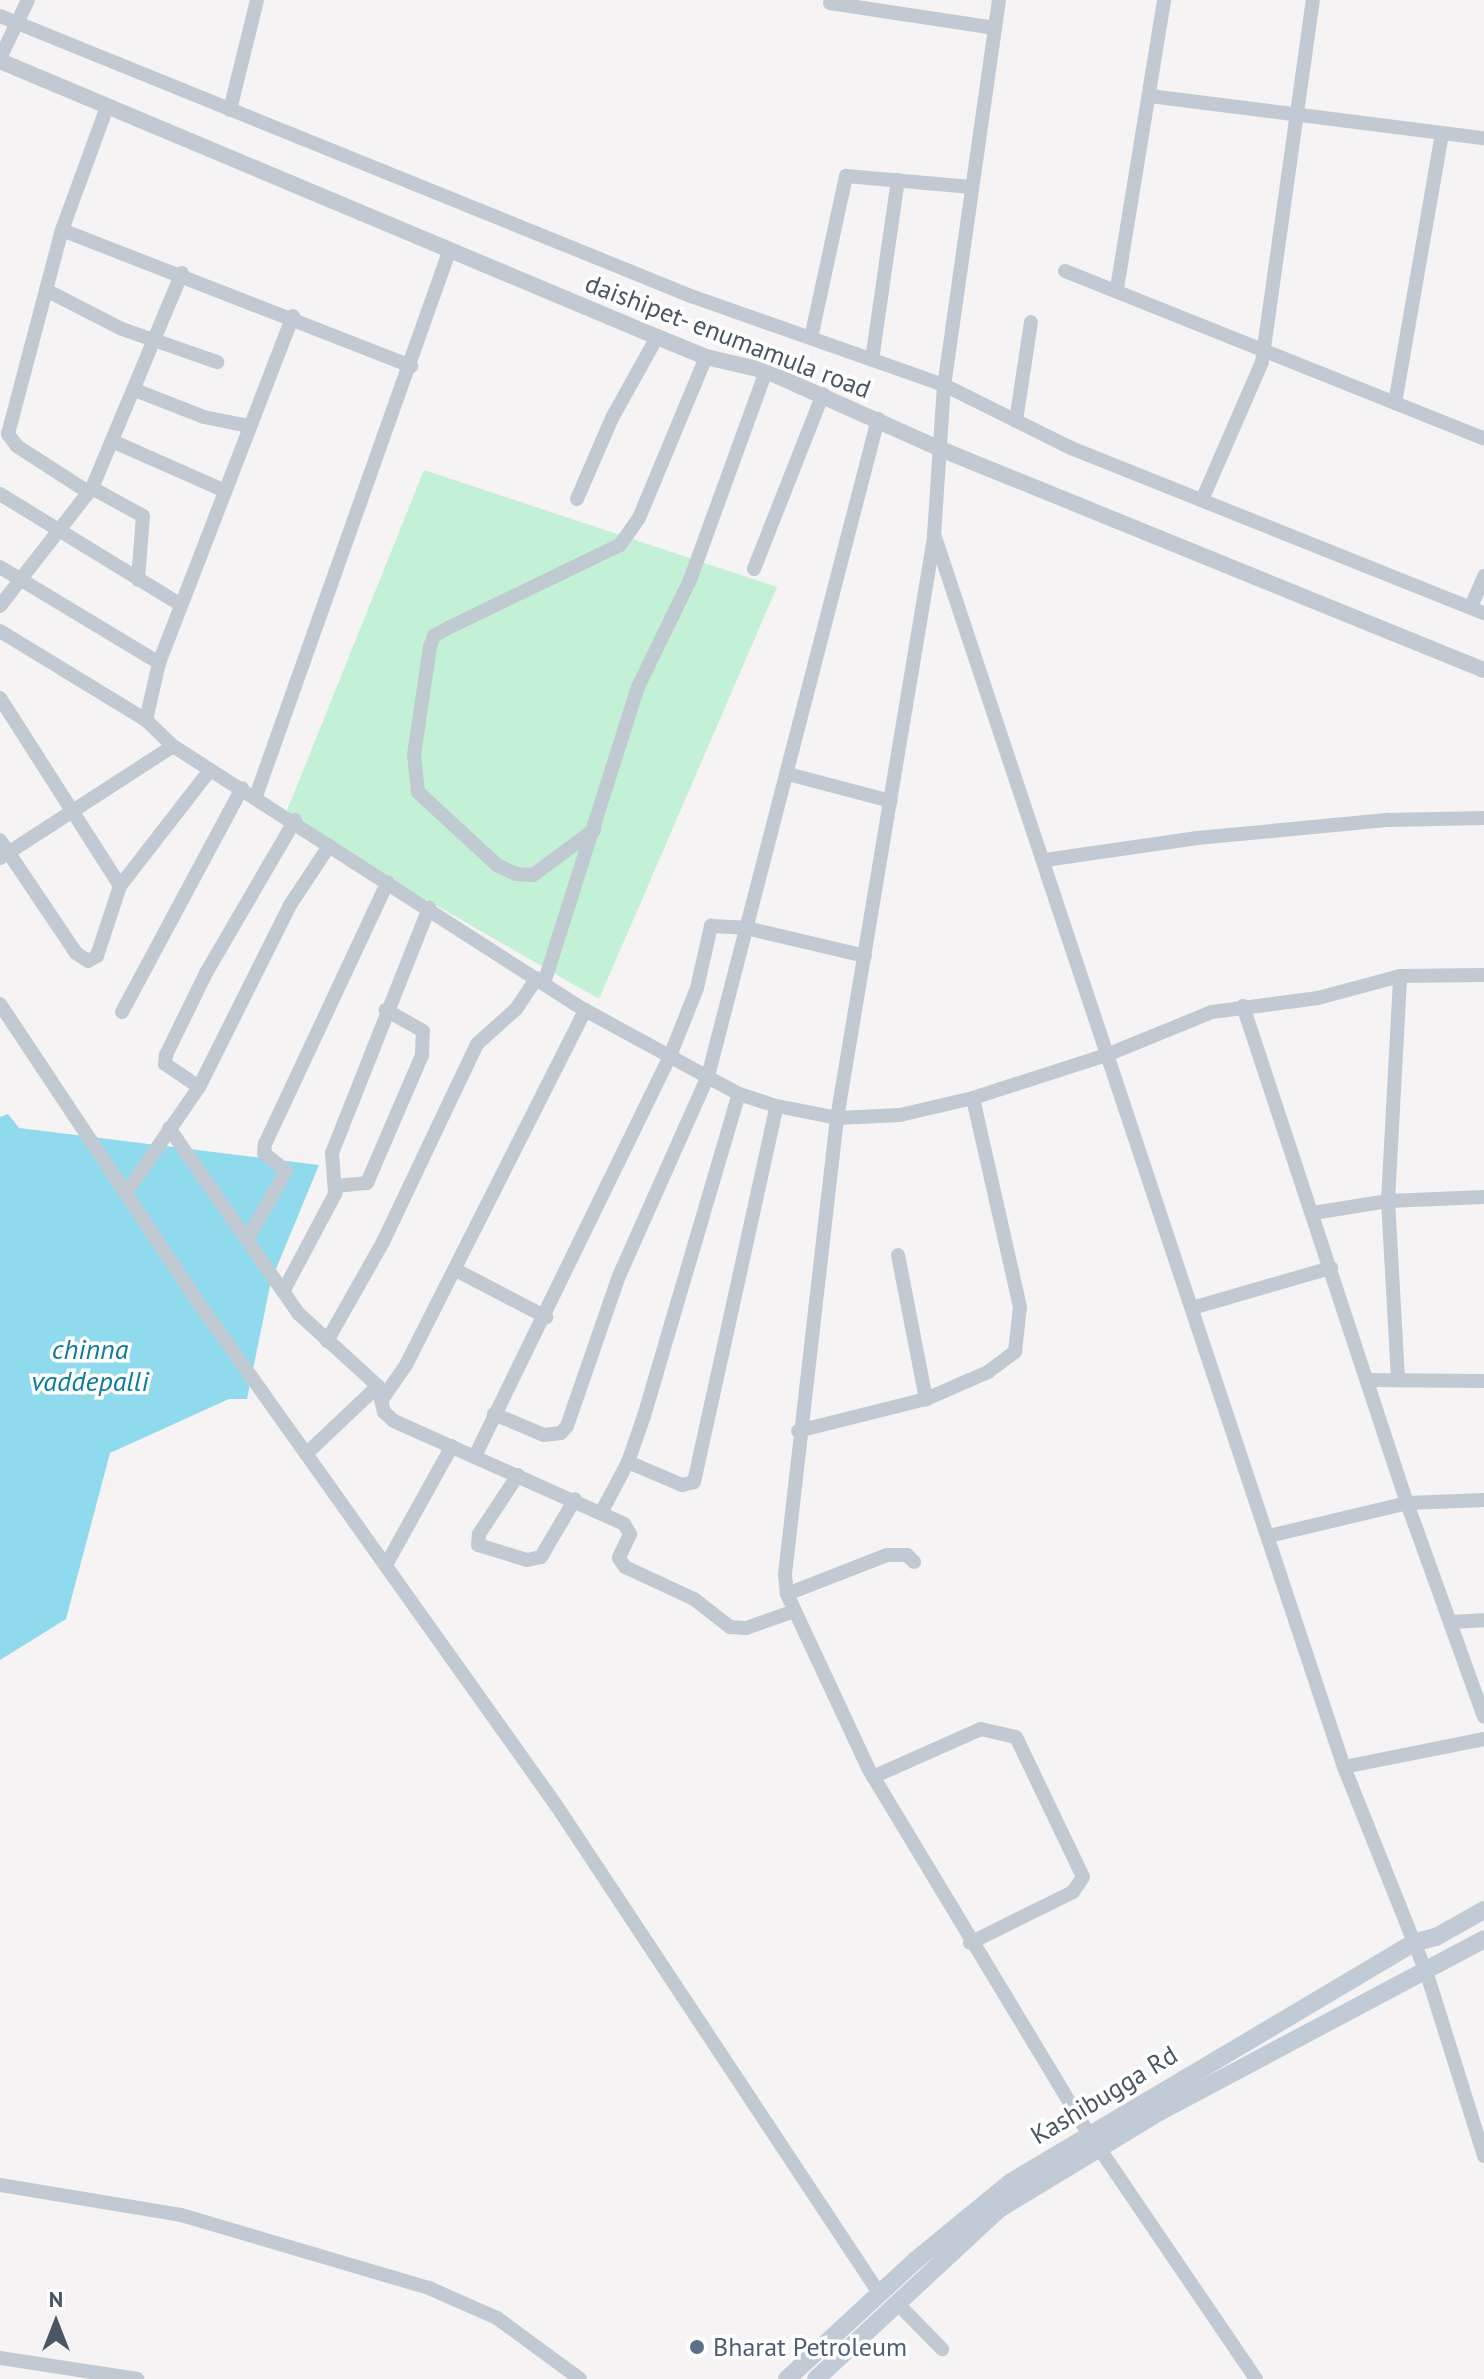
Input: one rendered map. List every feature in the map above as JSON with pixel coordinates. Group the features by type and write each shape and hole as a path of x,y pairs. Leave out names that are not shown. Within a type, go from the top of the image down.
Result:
{"main road":[{"name":"Kashibugga Rd","path":"1094,2141 1413,1943 1436,1937 1484,1910"},
{"name":"Kashibugga Rd","path":"787,2379 887,2297 1011,2182 1427,1974 1484,1939"},
{"name":"Kashibugga Rd","path":"816,2379 887,2297"}],"street":[{"path":"0,60 20,24 28,0"},
{"path":"230,110 257,0"},
{"path":"999,0 944,385 934,534 837,1118 784,1559 787,1594 873,1777 970,1943 1094,2141 1256,2379"},
{"path":"1117,288 1164,0"},
{"path":"1202,500 1253,389 1264,349 1313,0"},
{"path":"830,3 995,28"},
{"path":"0,16 691,296 944,385 1016,421 1202,500 1477,610 1484,576"},
{"name":"daishipet- enumamula road","path":"0,60 657,337 706,357 766,371 938,448 1484,670"},
{"path":"1150,96 1297,117 1484,138"},
{"path":"107,107 62,230 8,434 17,446 90,490 143,516 138,580"},
{"path":"1395,403 1442,134"},
{"path":"811,338 844,179 851,175 972,187"},
{"path":"872,360 898,180"},
{"path":"62,230 293,316 411,366"},
{"path":"256,796 450,249"},
{"path":"1065,271 1117,288 1484,439"},
{"path":"0,606 90,490 182,273"},
{"path":"46,290 122,329 217,362"},
{"path":"146,720 159,663 223,490 293,316"},
{"path":"1016,421 1031,322"},
{"path":"577,499 612,418 657,337"},
{"path":"594,830 533,875 516,874 497,865 418,792 414,755 430,647 434,636 448,628 620,545 639,518 706,357"},
{"path":"327,1341 383,1242 477,1044 516,1009 540,981 594,830 638,687 690,580 766,371"},
{"path":"135,390 204,417 249,426"},
{"path":"754,569 823,394"},
{"path":"494,1414 544,1435 561,1433 567,1426 619,1276 708,1076 878,419"},
{"path":"112,441 223,490"},
{"path":"0,494 55,532 181,605"},
{"path":"934,534 1045,860 1344,1767 1427,1974 1484,2156"},
{"path":"0,567 159,663"},
{"path":"0,631 146,720 173,746 295,820 329,846 585,1010 739,1094 777,1106 837,1118 869,1120 973,1098 1109,1054 1185,1021 1243,1006 1318,998 1400,976 1484,975"},
{"path":"0,698 76,810 120,886"},
{"path":"173,746 76,810 3,850 76,953 88,961 104,941 120,886 210,770"},
{"path":"788,774 891,801"},
{"path":"122,1012 242,788"},
{"path":"199,1087 165,1064 166,1055 206,973 295,820"},
{"path":"1045,860 1197,838 1389,820 1483,821"},
{"path":"128,1190 199,1087 290,905 329,846"},
{"path":"248,1238 286,1171 264,1153 265,1144 388,882"},
{"path":"284,1290 337,1186 332,1153 386,1010 429,908"},
{"path":"475,1456 546,1317 670,1056 697,988 708,931 716,924 746,928 865,956"},
{"path":"1398,1379 1388,1201 1400,976"},
{"path":"0,1004 128,1190 198,1302 556,1805 887,2297 942,2349"},
{"path":"1243,1006 1407,1503 1484,1717"},
{"path":"337,1186 367,1183 422,1055 423,1031 386,1010"},
{"path":"306,1454 379,1393 406,1365 585,1010"},
{"path":"601,1513 628,1462 739,1094"},
{"path":"798,1431 926,1399 1003,1363 1020,1340 1020,1307 973,1098"},
{"path":"628,1462 682,1485 694,1482 777,1106"},
{"path":"169,1128 298,1313 379,1393 394,1421 575,1499 628,1527 628,1542 619,1558 625,1567 694,1599 730,1627 746,1628 795,1611"},
{"path":"1313,1213 1388,1201 1484,1197"},
{"path":"898,1255 926,1399"},
{"path":"1192,1308 1331,1268"},
{"path":"456,1270 546,1317"},
{"path":"1367,1380 1484,1381"},
{"path":"386,1565 452,1446"},
{"path":"518,1475 479,1534 478,1545 527,1560 541,1557 575,1499"},
{"path":"1269,1536 1407,1503 1484,1500"},
{"path":"787,1594 887,1555 907,1555 914,1562"},
{"path":"1451,1622 1484,1620"},
{"path":"873,1777 981,1729 1016,1737 1083,1877 1073,1892 970,1943"},
{"path":"1344,1767 1484,1739"},
{"path":"0,2185 181,2215 429,2288 497,2318 580,2379"},
{"path":"0,2358 137,2379"}],"green space":[{"path":"424,470 777,587 599,999 284,818"}],"water":[{"name":"chinna vaddepalli","path":"8,1114 19,1128 319,1165 271,1281 247,1399 229,1399 110,1453 66,1619 0,1660 0,1117"}],"place":[{"name":"Bharat Petroleum","path":"697,2347"}]}
